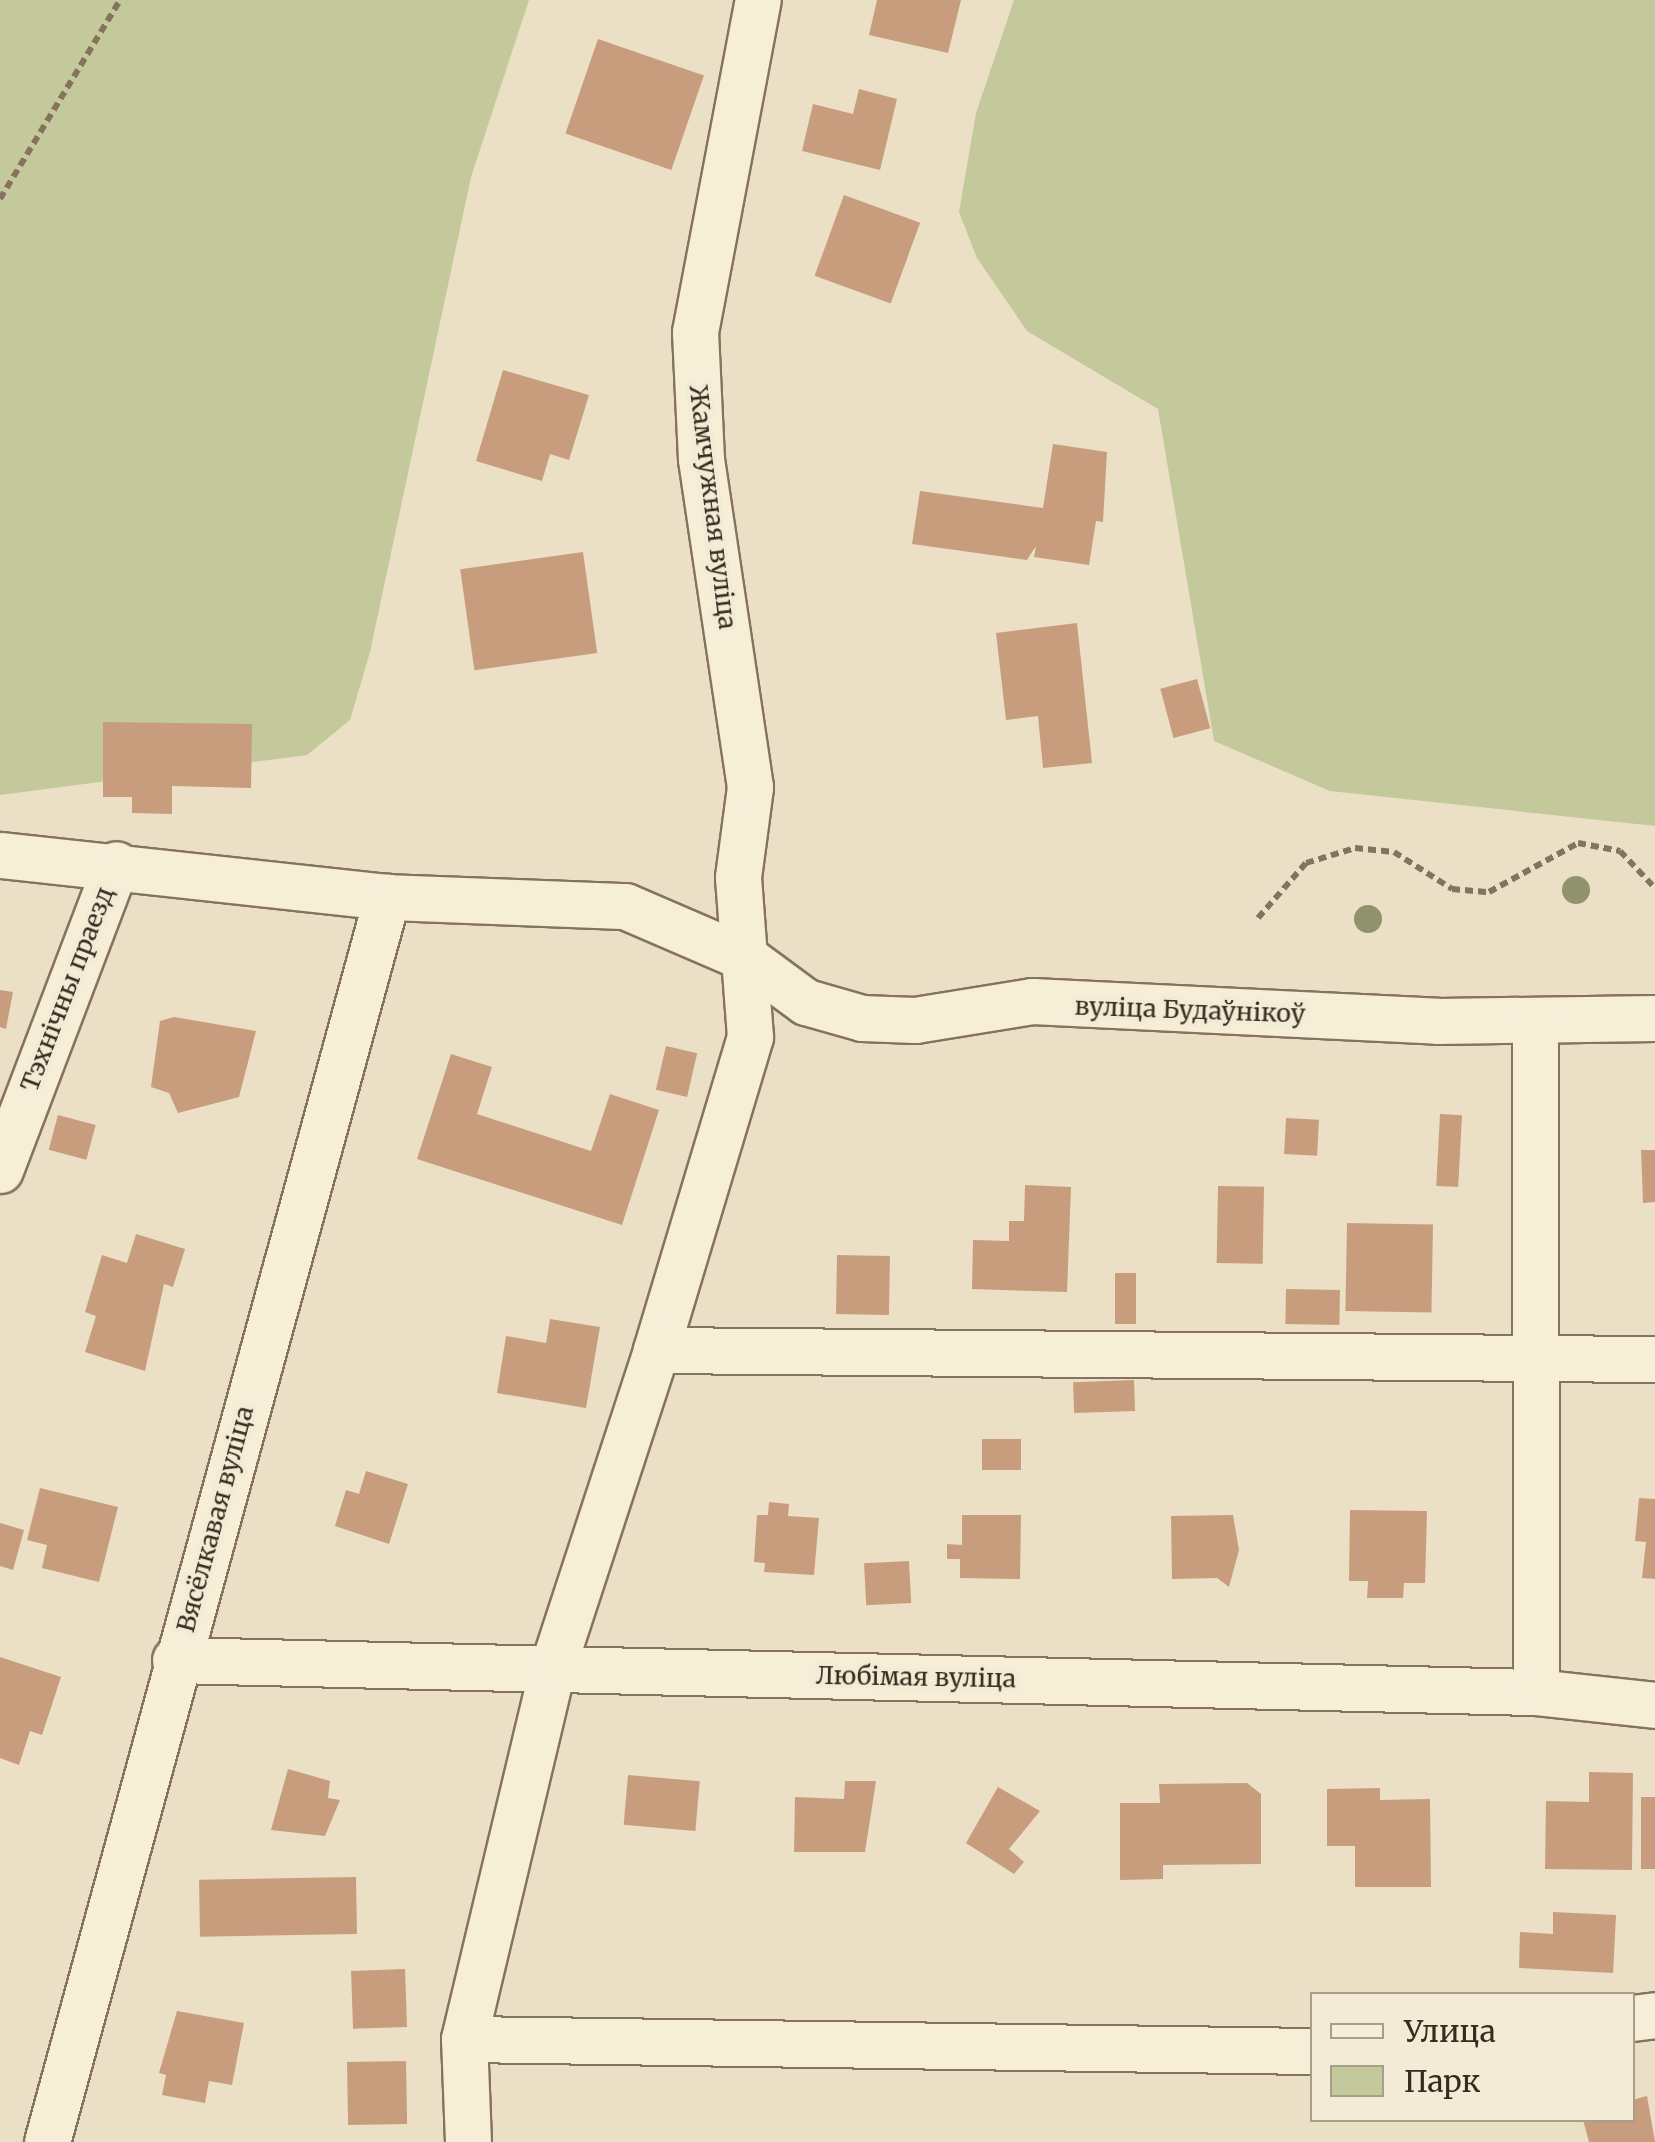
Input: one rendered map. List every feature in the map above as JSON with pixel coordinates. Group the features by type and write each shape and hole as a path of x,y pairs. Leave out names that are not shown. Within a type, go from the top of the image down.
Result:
{"street":[{"name":"Жамчужная вуліца","path":"468,2142 464,2039 552,1669 656,1350 750,1037 738,877 750,787 701,459 695,347 716,189 758,0"},
{"name":"вуліца Будаўнікоў","path":"0,855 116,864 387,897 625,906 746,958 806,1002 876,1019 1032,1002 1535,1020 1655,1018"},
{"name":"Тэхнічны праезд","path":"0,1170 116,864"},
{"name":"Вясёлкавая вуліца","path":"48,2142 175,1660 387,897"},
{"path":"1535,1020 1536,1692"},
{"path":"656,1350 1655,1359"},
{"name":"Любімая вуліца","path":"175,1660 1536,1692 1655,1705"},
{"path":"464,2039 1310,2051"}],"path":[{"path":"0,198 120,0"},
{"path":"1258,918 1306,863 1356,848 1394,852 1452,889 1490,892 1578,843 1620,851 1655,888"}],"green space":[{"path":"0,0 529,0 471,177 370,652 350,720 307,755 0,795"},
{"path":"1014,0 1655,0 1655,826 1330,791 1214,741 1158,409 1027,331 977,258 959,212 976,113"}],"building":[{"path":"877,0 961,0 948,53 869,35"},
{"path":"598,39 704,75 671,170 565,134"},
{"path":"859,89 897,99 880,170 802,151 813,104 853,114"},
{"path":"844,195 920,223 891,304 815,276"},
{"path":"503,370 589,395 569,460 550,454 542,481 476,461"},
{"path":"1053,444 1107,452 1103,522 1096,521 1089,565 1034,557 1036,546 1027,560 912,544 920,491 1043,508"},
{"path":"583,552 597,653 474,670 460,569"},
{"path":"1077,623 1092,763 1043,768 1038,716 1006,720 996,633"},
{"path":"1197,679 1210,728 1173,738 1160,689"},
{"path":"103,722 252,724 251,788 172,786 172,814 132,813 132,797 103,797"},
{"path":"0,990 13,992 6,1029 0,1027"},
{"path":"174,1017 256,1031 239,1097 178,1113 169,1093 151,1087 160,1021"},
{"path":"666,1046 697,1053 687,1097 656,1090"},
{"path":"451,1054 492,1067 477,1114 591,1151 610,1094 659,1110 622,1225 417,1159"},
{"path":"1440,1114 1462,1115 1458,1187 1436,1186"},
{"path":"58,1115 96,1125 86,1160 49,1150"},
{"path":"1286,1118 1319,1120 1317,1156 1284,1154"},
{"path":"1641,1150 1655,1150 1655,1202 1643,1203"},
{"path":"1025,1185 1071,1187 1067,1292 972,1289 973,1240 1009,1241 1009,1221 1024,1221"},
{"path":"1218,1186 1264,1187 1263,1264 1217,1263"},
{"path":"1347,1223 1433,1225 1431,1312 1345,1311"},
{"path":"136,1234 185,1249 173,1287 164,1284 145,1371 85,1352 96,1316 85,1312 102,1255 127,1263"},
{"path":"837,1255 890,1256 889,1315 836,1314"},
{"path":"1115,1273 1136,1273 1136,1324 1115,1324"},
{"path":"1286,1289 1340,1290 1339,1325 1285,1324"},
{"path":"550,1319 600,1327 586,1408 497,1393 506,1336 546,1343"},
{"path":"1134,1380 1135,1411 1074,1413 1073,1382"},
{"path":"982,1439 1021,1439 1021,1470 982,1470"},
{"path":"366,1471 408,1484 389,1544 335,1526 346,1490 359,1494"},
{"path":"40,1488 118,1507 99,1582 42,1568 47,1545 27,1540"},
{"path":"1639,1498 1655,1499 1655,1579 1642,1578 1646,1542 1635,1541"},
{"path":"769,1502 789,1504 788,1516 819,1518 814,1575 764,1572 765,1563 754,1562 757,1515 768,1515"},
{"path":"1350,1510 1427,1511 1425,1583 1404,1583 1403,1598 1367,1598 1368,1581 1349,1581"},
{"path":"962,1515 1021,1515 1020,1579 960,1578 960,1559 947,1559 947,1544 962,1545"},
{"path":"1233,1515 1239,1550 1229,1587 1217,1578 1172,1579 1171,1516"},
{"path":"0,1523 24,1530 13,1570 0,1566"},
{"path":"909,1561 911,1603 866,1605 864,1563"},
{"path":"0,1657 61,1677 42,1735 30,1731 19,1765 0,1758"},
{"path":"288,1769 330,1781 328,1798 340,1800 325,1836 271,1830"},
{"path":"1589,1772 1633,1773 1632,1870 1545,1869 1546,1801 1589,1802"},
{"path":"628,1775 700,1781 695,1831 624,1825"},
{"path":"845,1781 876,1781 865,1852 794,1852 795,1797 844,1799"},
{"path":"1247,1783 1261,1794 1261,1864 1163,1865 1163,1879 1120,1880 1120,1803 1160,1803 1159,1784"},
{"path":"998,1787 1040,1811 1009,1849 1024,1862 1014,1874 966,1843"},
{"path":"1380,1788 1380,1800 1430,1799 1431,1887 1355,1887 1355,1846 1327,1846 1327,1789"},
{"path":"1641,1797 1655,1797 1655,1869 1641,1869"},
{"path":"356,1877 357,1934 200,1937 199,1880"},
{"path":"1553,1912 1616,1915 1613,1973 1519,1968 1520,1932 1553,1934"},
{"path":"405,1969 407,2027 353,2029 351,1971"},
{"path":"177,2011 244,2023 232,2085 209,2081 205,2103 162,2095 166,2075 159,2073"},
{"path":"406,2061 407,2124 348,2125 347,2062"},
{"path":"1647,2096 1655,2142 1589,2142 1584,2122 1635,2122 1635,2099"}]}
